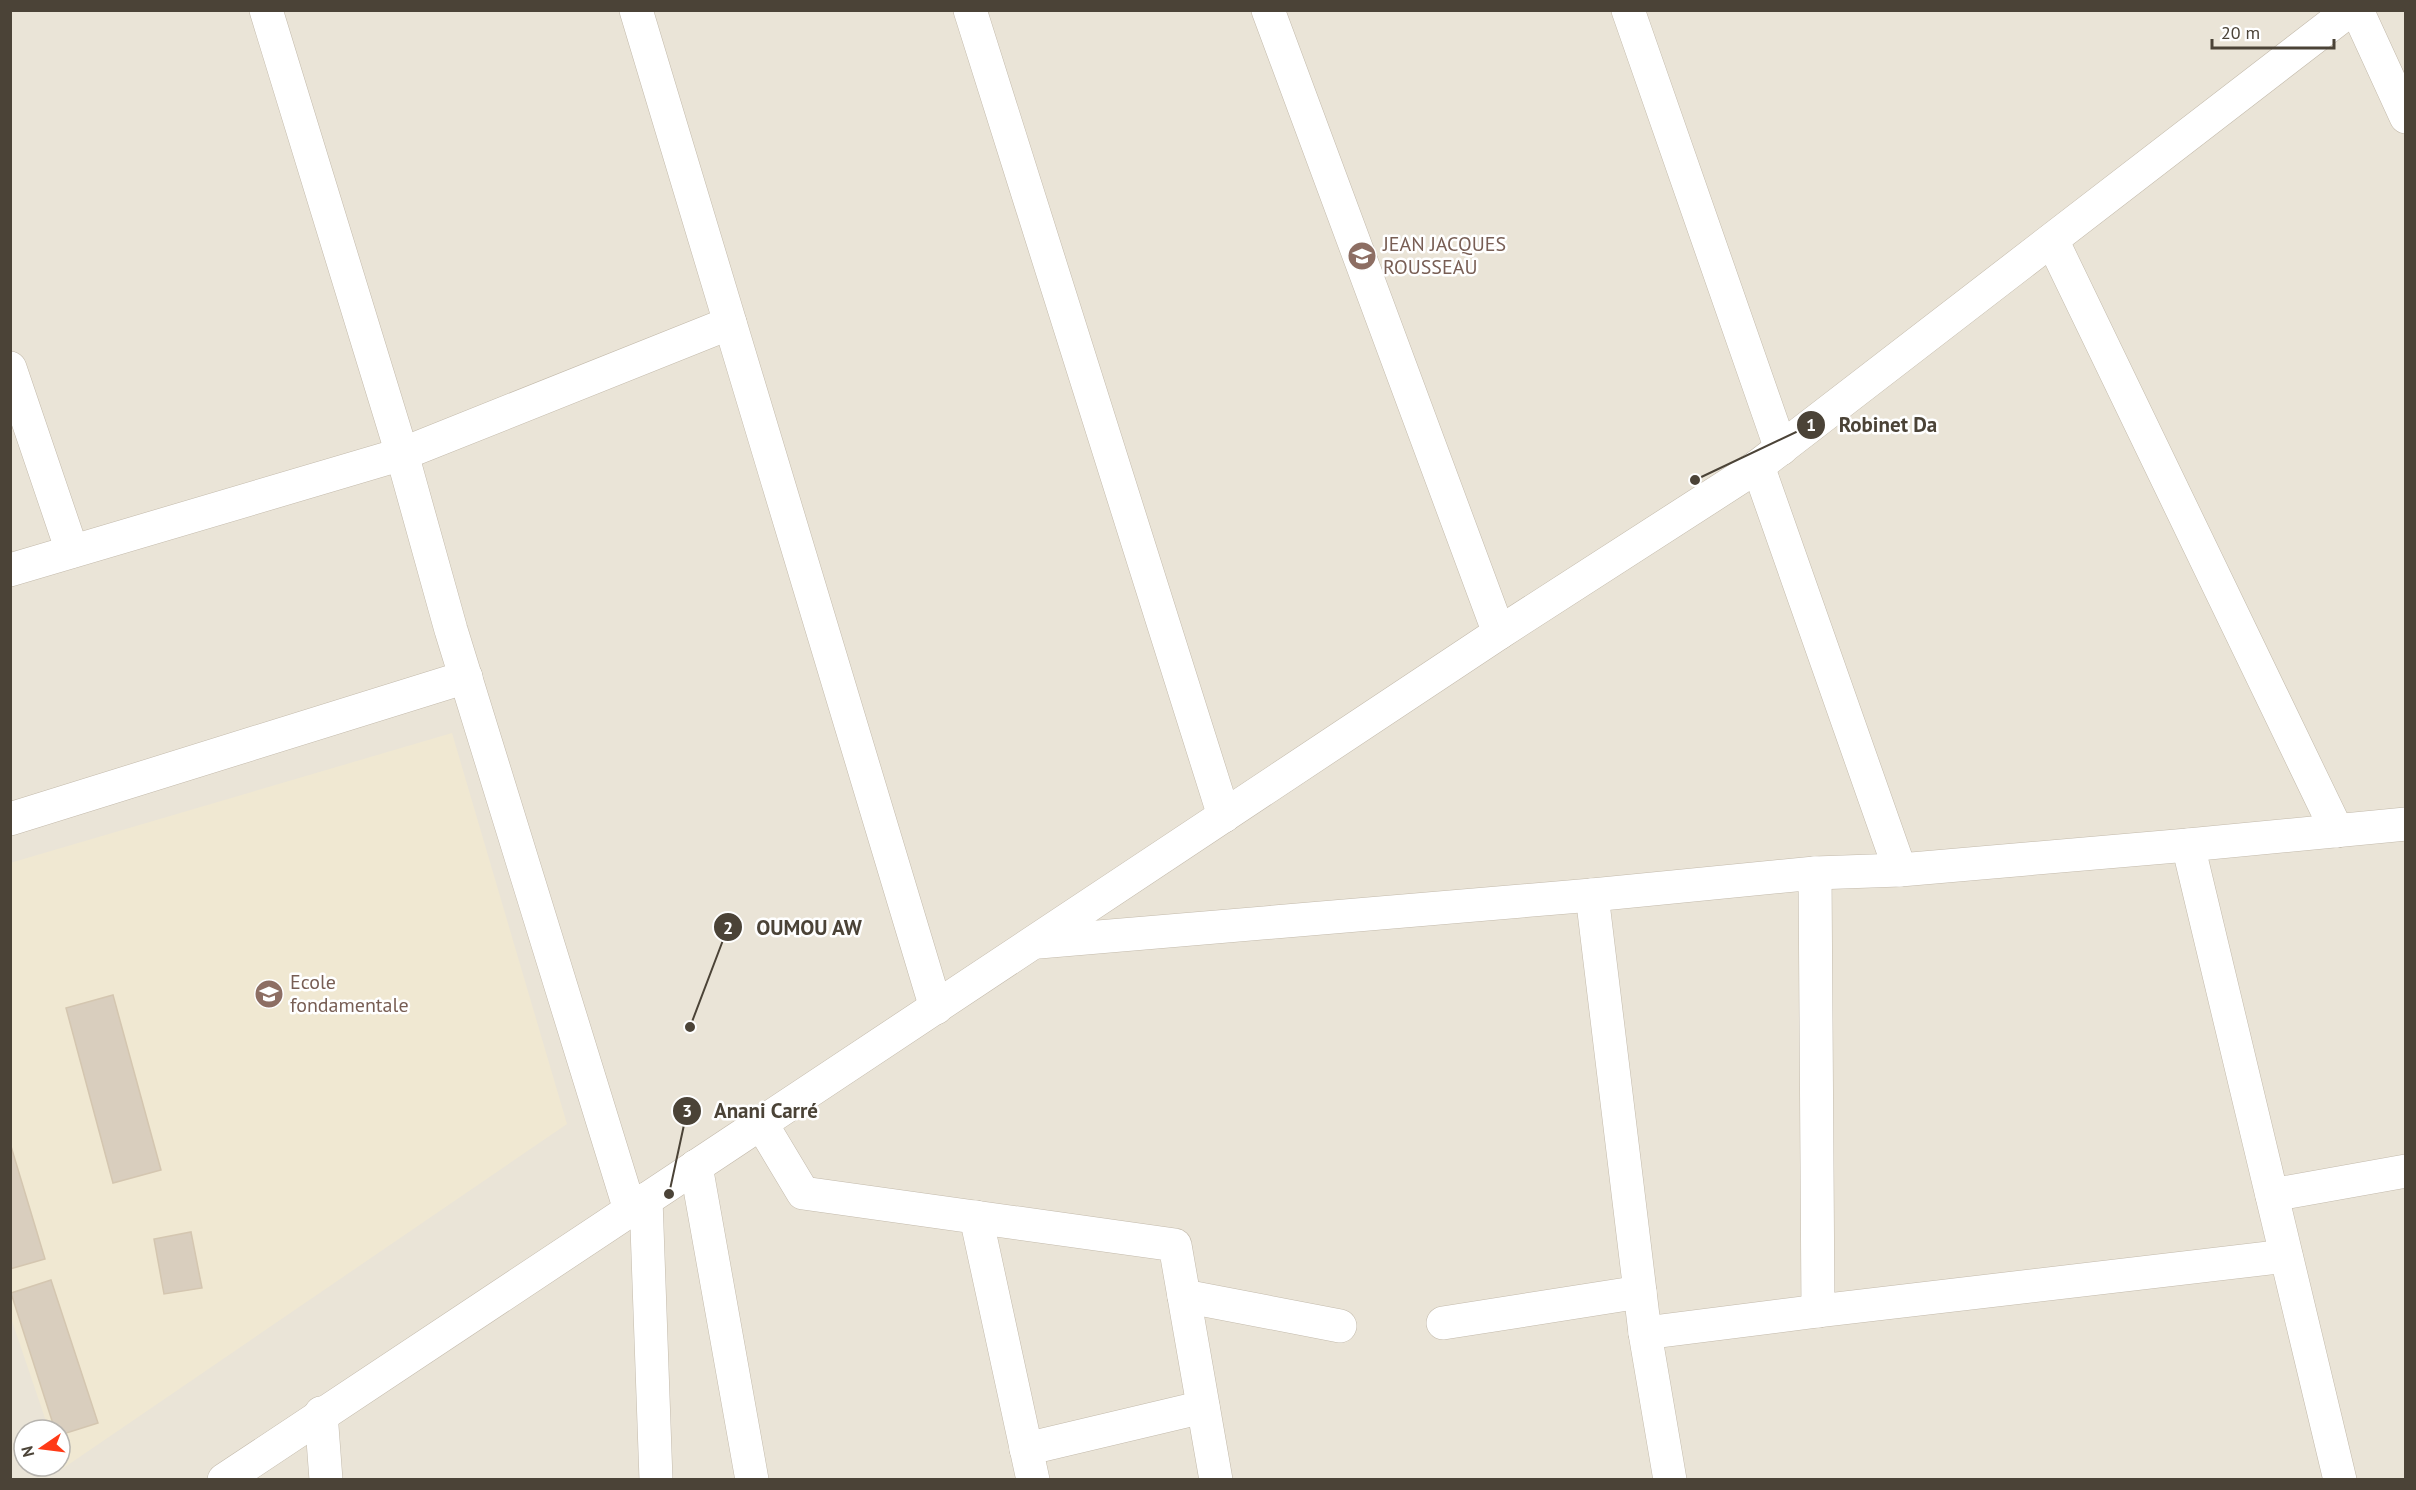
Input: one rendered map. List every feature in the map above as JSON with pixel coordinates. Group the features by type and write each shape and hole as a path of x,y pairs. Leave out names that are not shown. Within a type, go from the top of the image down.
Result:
{"street":[{"path":"266,10 402,454 466,677 638,1205 656,1479"},
{"path":"636,10 936,1008"},
{"path":"970,10 1224,816"},
{"path":"1268,10 1499,633"},
{"path":"1628,10 1900,870"},
{"path":"224,1479 1499,633 1770,457 2350,10"},
{"path":"2357,10 2406,117"},
{"path":"2052,240 2337,831"},
{"path":"10,570 402,454 730,323"},
{"path":"10,368 72,551"},
{"path":"10,819 466,677"},
{"path":"1034,942 1592,895 1815,873 1900,870 2406,824"},
{"path":"2188,845 2340,1479"},
{"path":"1815,873 1818,1311"},
{"path":"1592,895 1645,1333 1670,1479"},
{"path":"761,1123 803,1193 1175,1245 1216,1479"},
{"path":"696,1166 752,1479"},
{"path":"2272,1195 2406,1171"},
{"path":"976,1217 1029,1464 1203,1407"},
{"path":"1645,1333 2286,1256"},
{"path":"1443,1323 1640,1292"},
{"path":"1184,1296 1340,1326"},
{"path":"321,1413 326,1479"}],"shaded area":[{"path":"10,11 2405,11 2405,1479 11,1479"},
{"name":"Ecole fondamentale","path":"452,733 567,1124 72,1462 72,1418 45,1418 11,1318 10,863"}],"building":[{"path":"113,995 161,1170 113,1183 66,1008"},
{"path":"10,1143 45,1259 10,1269"},
{"path":"191,1232 202,1288 164,1294 154,1239"},
{"path":"51,1280 98,1423 72,1431 72,1418 51,1418 11,1293"}],"place":[{"name":"JEAN JACQUES ROUSSEAU","path":"1362,256"},
{"name":"Robinet Da","path":"1695,480"},
{"name":"Ecole fondamentale","path":"269,994"},
{"name":"OUMOU AW","path":"690,1027"},
{"name":"Anani Carré","path":"669,1194"}]}
